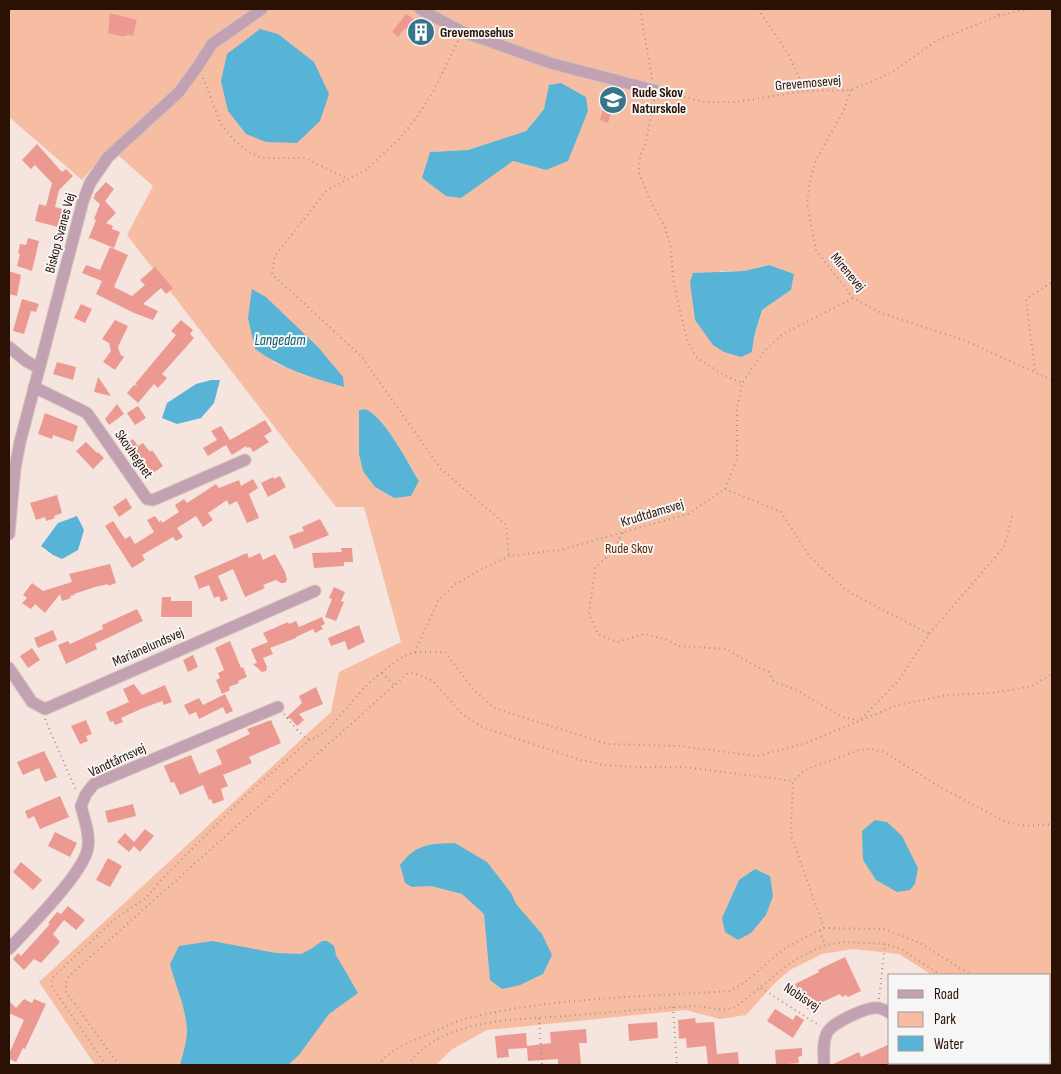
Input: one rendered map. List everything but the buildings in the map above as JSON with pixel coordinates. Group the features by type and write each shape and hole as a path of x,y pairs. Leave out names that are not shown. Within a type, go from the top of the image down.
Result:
{"street":[{"name":"Biskop Svanes Vej","path":"9,534 16,468 34,387 83,201 90,183 108,157 179,92 212,44 262,9"},
{"path":"420,9 462,32 550,64 658,92"},
{"path":"9,346 26,361 39,368"},
{"name":"Skovhegnet","path":"34,387 88,413 147,499 153,500 245,460"},
{"name":"Marianelundsvej","path":"45,709 314,591"},
{"path":"9,668 32,702 45,709"},
{"name":"Vandtårnsvej","path":"9,949 82,864 88,848 89,834 81,806 86,794 94,784 278,707"},
{"path":"824,1065 824,1040 833,1025 869,1008 878,1008 888,1012"}],"path":[{"path":"640,9 658,92 646,142 640,156 639,172 650,200 665,227 671,248 673,279 687,340 696,357 724,375 742,383"},
{"path":"758,9 789,55 805,91"},
{"path":"997,9 998,16"},
{"name":"Grevemosevej","path":"658,92 706,102 737,102 805,91 851,90 890,73 936,41 998,16 1026,9"},
{"path":"462,32 433,92 417,118 400,138 366,170 327,190 275,256 272,274 360,356 441,470 506,525 509,556"},
{"path":"198,66 221,124 232,138 247,151 262,158 305,158 348,179"},
{"name":"Mirenevej","path":"851,90 844,110 816,160 810,180 807,204 816,250 853,298 881,313 966,341 1036,371 1052,380"},
{"path":"1036,371 1026,300 1052,282"},
{"path":"853,298 783,334 765,350 742,383 737,410 737,459 725,489 781,512 810,557 846,591 930,634"},
{"name":"Krudtdamsvej","path":"415,652 438,601 454,585 482,568 509,556 560,550 688,514 725,489"},
{"path":"860,721 899,680 930,634 1004,547 1013,513"},
{"path":"623,533 611,553 595,568 589,614 598,634 618,642 644,634 665,638 678,646 726,648 749,663 769,672 774,682 795,689 842,717 860,721"},
{"path":"106,1065 52,986 52,978 115,919 146,898 162,879 246,795 310,739 318,736 338,718 365,687 403,656 415,652 445,652 473,689 494,708 608,744 680,746 757,756 806,743 898,705 948,695 992,693 1032,686 1052,674"},
{"path":"382,673 394,685"},
{"path":"119,1065 66,992 68,976 408,673 414,673 433,681 462,714 482,727 581,760 604,765 635,768 684,767 793,781"},
{"path":"278,707 305,737 310,739"},
{"path":"45,709 45,722 75,788"},
{"path":"824,928 792,838 793,781 805,770 859,750 871,749 884,752 940,788 1006,822 1027,826 1052,824"},
{"path":"378,1065 385,1057 411,1041 463,1020 497,1012 585,1000 730,991 744,983 785,948 824,928 884,930 920,943 969,974"},
{"path":"820,930 825,945"},
{"path":"408,1065 418,1054 440,1038 487,1022 673,1007 698,1006 723,1010 736,1007 784,967 825,945 845,942 885,944 901,949 939,974"},
{"path":"878,1008 885,944"},
{"name":"Nobisvej","path":"761,988 828,1031"},
{"path":"673,1007 677,1065"},
{"path":"539,1018 542,1065"}],"green space":[{"name":"Rude Skov","path":"9,9 1052,9 1052,1053 1051,974 930,974 899,954 853,949 822,954 790,970 775,983 746,1015 720,1019 686,1010 487,1030 451,1050 436,1065 95,1065 39,982 331,712 339,672 401,642 364,507 336,507 127,235 153,186 110,148 82,180 9,117","holes":["544,109 546,170 513,161 430,152 468,150 526,131","769,265 791,290 762,310 752,352 695,320 693,303 720,271 744,271","266,297 283,314 344,387 301,374 273,362","381,422 419,481 411,496 394,498 375,487"]}],"water":[{"path":"260,29 278,34 314,62 329,94 320,121 297,143 266,142 246,134 228,111 221,81 227,54"},
{"path":"561,83 586,97 588,111 568,161 546,170 513,161 461,198 446,196 422,178 430,152 468,150 526,131 544,109 549,85"},
{"path":"769,265 794,274 791,290 762,310 754,337 752,352 741,357 724,352 713,345 695,320 690,282 693,273 744,271"},
{"name":"Langedam","path":"252,289 266,297 318,347 343,377 344,387 287,367 255,349 248,318"},
{"path":"220,380 214,403 201,418 177,424 162,418 167,403 196,384"},
{"path":"359,410 366,410 381,422 403,454 419,481 411,496 394,498 375,487 363,471 359,454"},
{"path":"77,516 84,530 78,550 62,559 41,546 58,523"},
{"path":"875,820 887,822 902,836 918,868 915,884 910,890 897,892 876,880 863,860 862,831"},
{"path":"455,843 487,862 511,893 516,904 542,934 552,955 543,974 520,985 502,989 490,980 484,914 462,894 431,886 412,887 405,883 400,865 412,852 424,846"},
{"path":"755,869 770,876 773,896 766,915 751,933 738,940 725,932 722,918 739,880"},
{"path":"212,941 276,953 301,954 322,941 327,941 334,946 336,955 358,993 329,1014 299,1055 288,1065 180,1065 185,1048 187,1030 170,964 179,946"}],"place":[{"name":"Grevemosehus","path":"421,32"},
{"name":"Rude Skov Naturskole","path":"613,100"}]}
